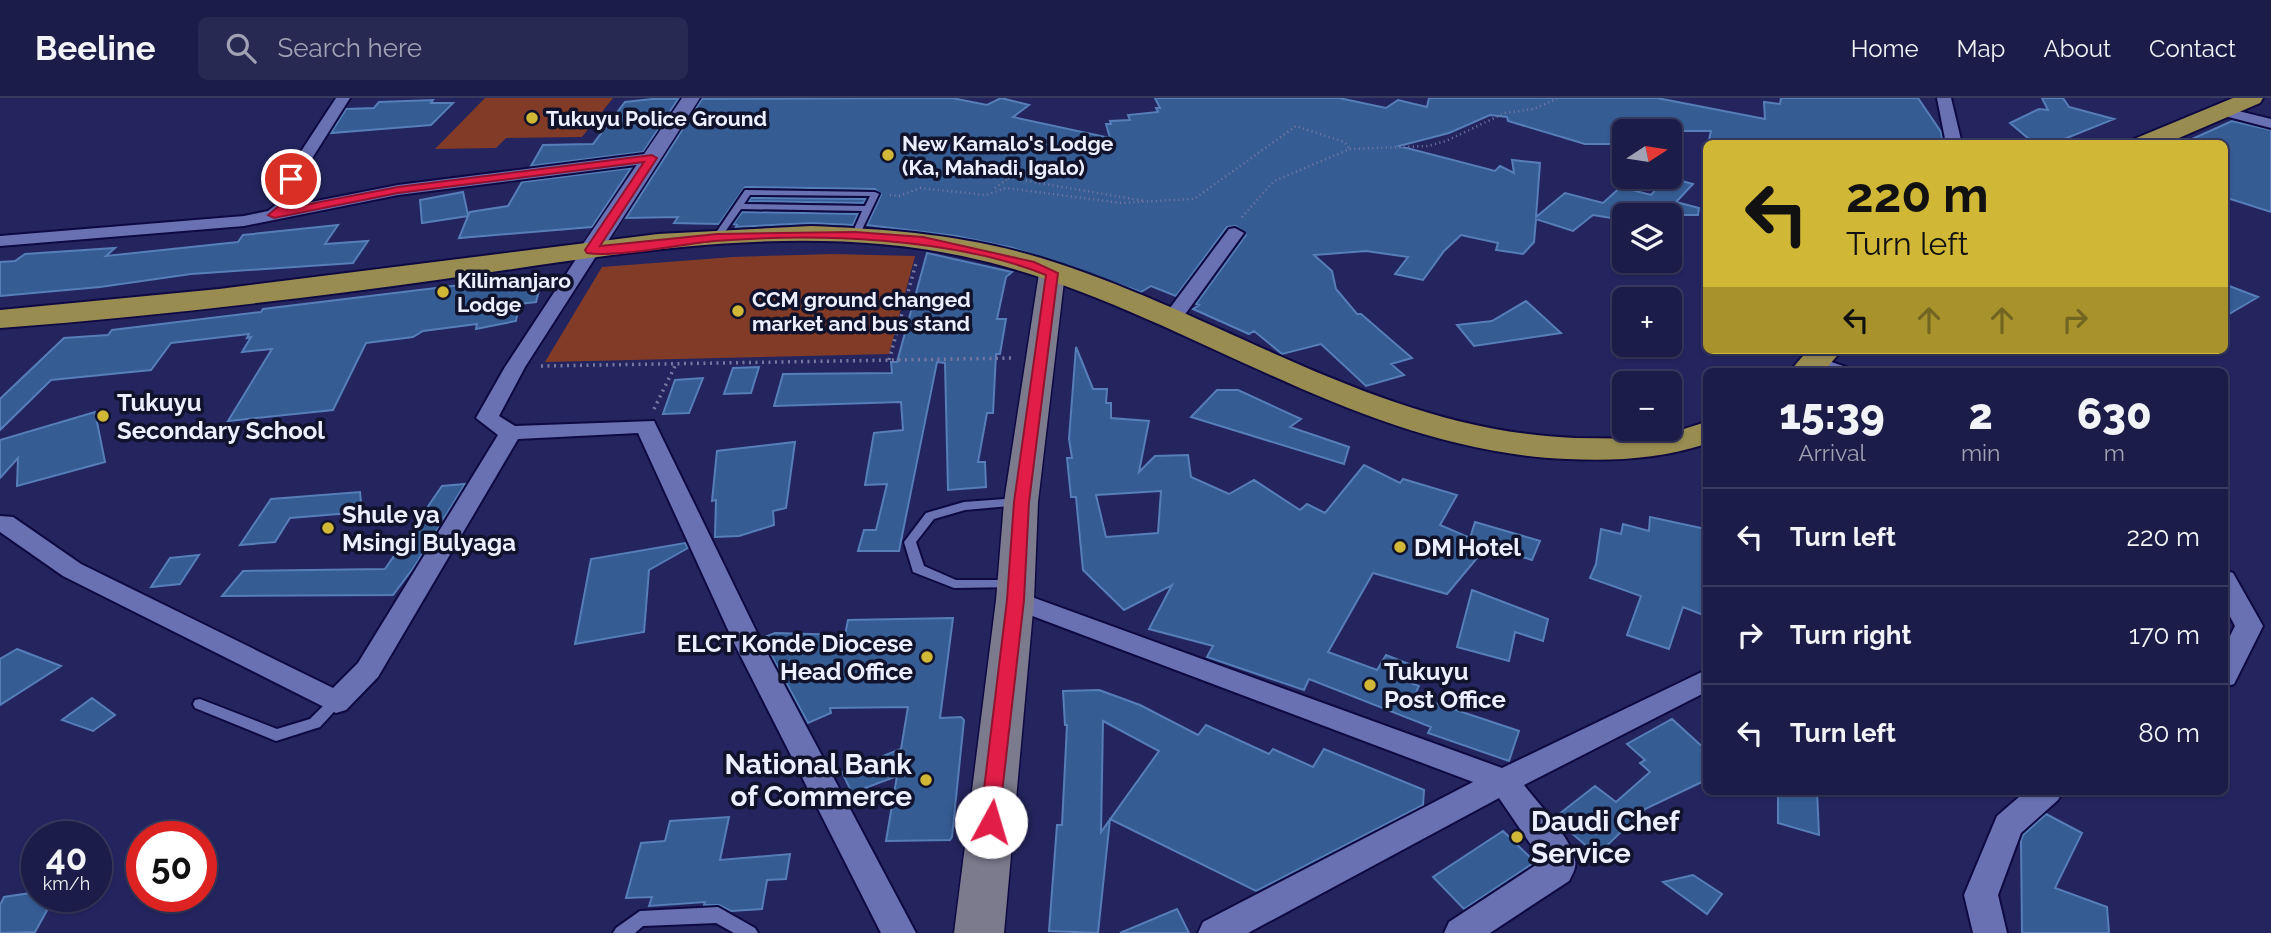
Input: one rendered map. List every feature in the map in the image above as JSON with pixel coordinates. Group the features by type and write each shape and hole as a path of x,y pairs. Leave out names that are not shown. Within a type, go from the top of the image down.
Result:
{"highway":[{"path":"2152,140 2252,98"},
{"path":"0,319 249,296 591,250 862,222 923,241 1030,264 1171,320 1381,411 1498,442 1610,450 1657,447 1703,434"}],"main road":[{"path":"979,933 1016,592 1021,502 1052,273"}],"street":[{"path":"274,215 290,202 291,179 343,98"},
{"path":"691,98 515,367 487,418 510,433 646,426 748,643 899,933"},
{"path":"1944,98 1953,140"},
{"path":"2218,110 2271,124"},
{"path":"0,240 244,221 398,190 652,158"},
{"path":"1171,320 1235,233"},
{"path":"4,523 72,570 336,702 368,670 510,433"},
{"path":"2228,587 2249,626 2228,669"},
{"path":"1016,592 1504,781 1553,849 1559,860 1557,872 1461,933"},
{"path":"1215,933 1504,781 1703,682"},
{"path":"1990,933 1981,895 2008,825 2042,795"}],"lane":[{"path":"717,237 748,192 875,194 862,222 739,206"},
{"path":"1016,592 954,584 918,569 910,542 930,516 964,506 1021,502"},
{"path":"200,704 276,735 315,723 336,702"},
{"path":"622,933 640,919 718,915 749,933"}],"path":[{"path":"1235,233 1243,213 1274,181 1350,149 1428,146 1446,141 1504,113 1534,109 1558,98"},
{"path":"875,194 900,196 920,188 986,195 1006,188 1104,202 1157,203 1194,199 1296,126 1344,142 1350,149"},
{"path":"981,159 968,171 1157,203"},
{"path":"986,195 1010,177"},
{"path":"889,360 923,241"},
{"path":"515,367 1041,357"},
{"path":"646,426 676,364"}],"shaded area":[{"name":"Tukuyu Police Ground","path":"485,98 613,98 582,137 506,138 496,148 435,149"},
{"name":"CCM ground changed market and bus stand","path":"832,254 915,256 889,354 545,362 602,267 733,257"}],"building":[{"path":"952,98 987,105 1001,98 1029,105 1013,117 1110,138 1106,124 1111,124 1110,121 1130,120 1128,115 1158,112 1156,108 1160,108 1155,98 1339,98 1386,108 1398,100 1427,107 1429,98 1657,98 1765,119 1764,102 1780,104 1781,98 1918,98 1941,132 1942,140 1709,140 1711,131 1682,131 1682,119 1612,119 1612,144 1585,144 1508,121 1507,117 1490,115 1449,133 1399,146 1495,171 1500,166 1514,173 1512,160 1540,163 1536,217 1565,193 1603,203 1618,189 1651,195 1656,189 1682,189 1682,181 1693,184 1676,202 1680,203 1612,203 1612,218 1593,215 1573,231 1536,219 1534,242 1523,254 1496,250 1498,243 1461,235 1444,251 1423,280 1395,274 1408,257 1366,251 1314,255 1332,271 1336,289 1357,314 1361,314 1412,358 1391,364 1404,375 1366,386 1321,344 1282,354 1254,331 1249,334 1193,309 1199,305 1196,304 1246,235 1236,226 1227,227 1176,296 1151,286 1141,292 1013,248 956,236 867,225 881,195 875,189 745,187 719,224 674,223 678,217 626,218 702,99"},
{"path":"2042,98 2063,98 2069,107 2114,119 2062,140 2030,140 2010,123 2039,109 2048,110"},
{"path":"678,99 643,152 531,166 543,145 593,144 625,102"},
{"path":"433,100 431,103 453,103 431,125 331,133 346,109 374,108 379,102"},
{"path":"2232,121 2271,130 2271,212 2228,198 2228,140 2190,140"},
{"path":"631,168 592,227 459,238 468,216 422,223 420,200 463,192 468,215 470,212 508,206 522,182"},
{"path":"751,198 866,199 863,203 749,201"},
{"path":"1682,204 1699,208 1698,215 1682,215"},
{"path":"742,212 858,214 853,225 811,223 736,227 737,225 733,224"},
{"path":"338,225 325,244 368,241 353,263 191,274 100,287 0,296 0,262 15,261 25,254 115,248 106,256 238,242 243,235"},
{"path":"927,253 1012,272 1006,277 997,319 1006,319 1000,354 996,354 993,413 987,413 978,462 985,462 986,487 948,490 945,363 937,362 899,551 858,551 864,530 876,530 887,484 865,485 874,433 903,430 901,402 774,406 783,374 892,373 891,362 897,362"},
{"path":"543,275 536,302 519,304 516,321 476,329 477,324 423,331 413,337 366,343 333,410 228,421 272,349 242,352 251,337 247,338 249,334 171,343 151,370 51,380 0,430 0,399 64,338 108,335 112,330 261,312 263,309"},
{"path":"2228,286 2258,297 2228,315"},
{"path":"1526,301 1561,333 1474,346 1457,325 1492,321"},
{"path":"1076,347 1093,389 1107,389 1106,403 1111,403 1111,418 1149,421 1139,472 1155,456 1188,455 1191,477 1229,494 1254,480 1300,510 1307,504 1325,513 1364,465 1400,483 1403,479 1457,495 1440,525 1470,538 1475,522 1540,541 1532,560 1487,546 1447,594 1373,573 1328,652 1377,670 1386,655 1414,666 1405,681 1419,686 1414,696 1519,731 1509,761 1428,733 1431,727 1309,679 1304,690 1207,657 1213,646 1149,629 1172,585 1124,610 1083,570 1076,497 1071,497 1067,458 1072,458 1069,439","holes":["1161,491 1158,533 1106,537 1096,495"]},
{"path":"759,367 751,393 724,394 733,368"},
{"path":"703,378 689,413 663,414 675,380"},
{"path":"1217,390 1238,390 1301,419 1290,427 1349,447 1344,464 1191,417"},
{"path":"95,412 105,462 17,486 18,458 0,478 0,440"},
{"path":"795,442 786,508 773,511 774,525 739,536 715,537 716,500 712,501 717,451"},
{"path":"465,484 414,567 393,595 222,596 243,571 385,569 442,486"},
{"path":"360,492 362,512 290,518 275,542 240,545 271,499"},
{"path":"1650,517 1703,528 1703,615 1683,607 1669,649 1627,635 1641,596 1590,578 1596,564 1601,529 1621,534 1623,524 1649,531"},
{"path":"685,543 688,548 649,570 644,632 575,644 591,559"},
{"path":"199,555 180,584 151,587 170,558"},
{"path":"1472,590 1548,619 1543,641 1515,632 1509,661 1457,647"},
{"path":"953,618 940,718 961,717 964,720 952,837 950,840 886,841 897,776 852,793 842,772 901,749 908,707 830,708 831,713 808,723 762,638 775,633 845,635 848,620"},
{"path":"17,649 61,666 0,705 0,659"},
{"path":"1099,690 1140,705 1198,735 1206,725 1269,754 1273,749 1313,767 1324,749 1424,790 1423,805 1256,891 1110,819 1159,751 1103,721 1101,832 1110,820 1098,933 1049,931 1057,825 1062,825 1067,725 1063,691"},
{"path":"92,698 115,715 93,731 62,720"},
{"path":"1672,719 1703,747 1703,781 1645,809 1597,855 1554,818 1595,786 1616,802 1650,772 1640,763 1645,760 1627,744"},
{"path":"1778,795 1817,795 1819,835 1778,823"},
{"path":"2046,814 2082,833 2055,888 2107,907 2109,933 2022,933 2021,841 2023,835"},
{"path":"729,817 720,860 790,854 786,879 767,880 762,909 731,911 719,905 704,905 705,902 649,906 652,897 626,898 641,843 665,841 670,821"},
{"path":"1503,831 1535,862 1464,909 1433,877"},
{"path":"1693,875 1722,894 1707,914 1663,882"},
{"path":"21,894 21,912 46,912 35,932 0,933 0,905 4,897"},
{"path":"1177,909 1189,933 1120,933"}],"place":[{"name":"Tukuyu Police Ground","path":"532,118"},
{"name":"New Kamalo's Lodge (Ka, Mahadi, Igalo)","path":"888,155"},
{"name":"Kilimanjaro Lodge","path":"443,292"},
{"name":"CCM ground changed market and bus stand","path":"738,311"},
{"name":"Tukuyu Secondary School","path":"103,416"},
{"name":"Shule ya Msingi Bulyaga","path":"328,528"},
{"name":"DM Hotel","path":"1400,547"},
{"name":"ELCT Konde Diocese Head Office","path":"927,657"},
{"name":"Tukuyu Post Office","path":"1370,685"},
{"name":"National Bank of Commerce","path":"926,780"},
{"name":"Daudi Chef Service","path":"1517,837"}],"route":[{"path":"291,179 290,202 274,215 398,190 652,158 591,250 717,237 855,236 923,241 1030,264 1052,273 1021,502 1015,600 991,822"}]}
